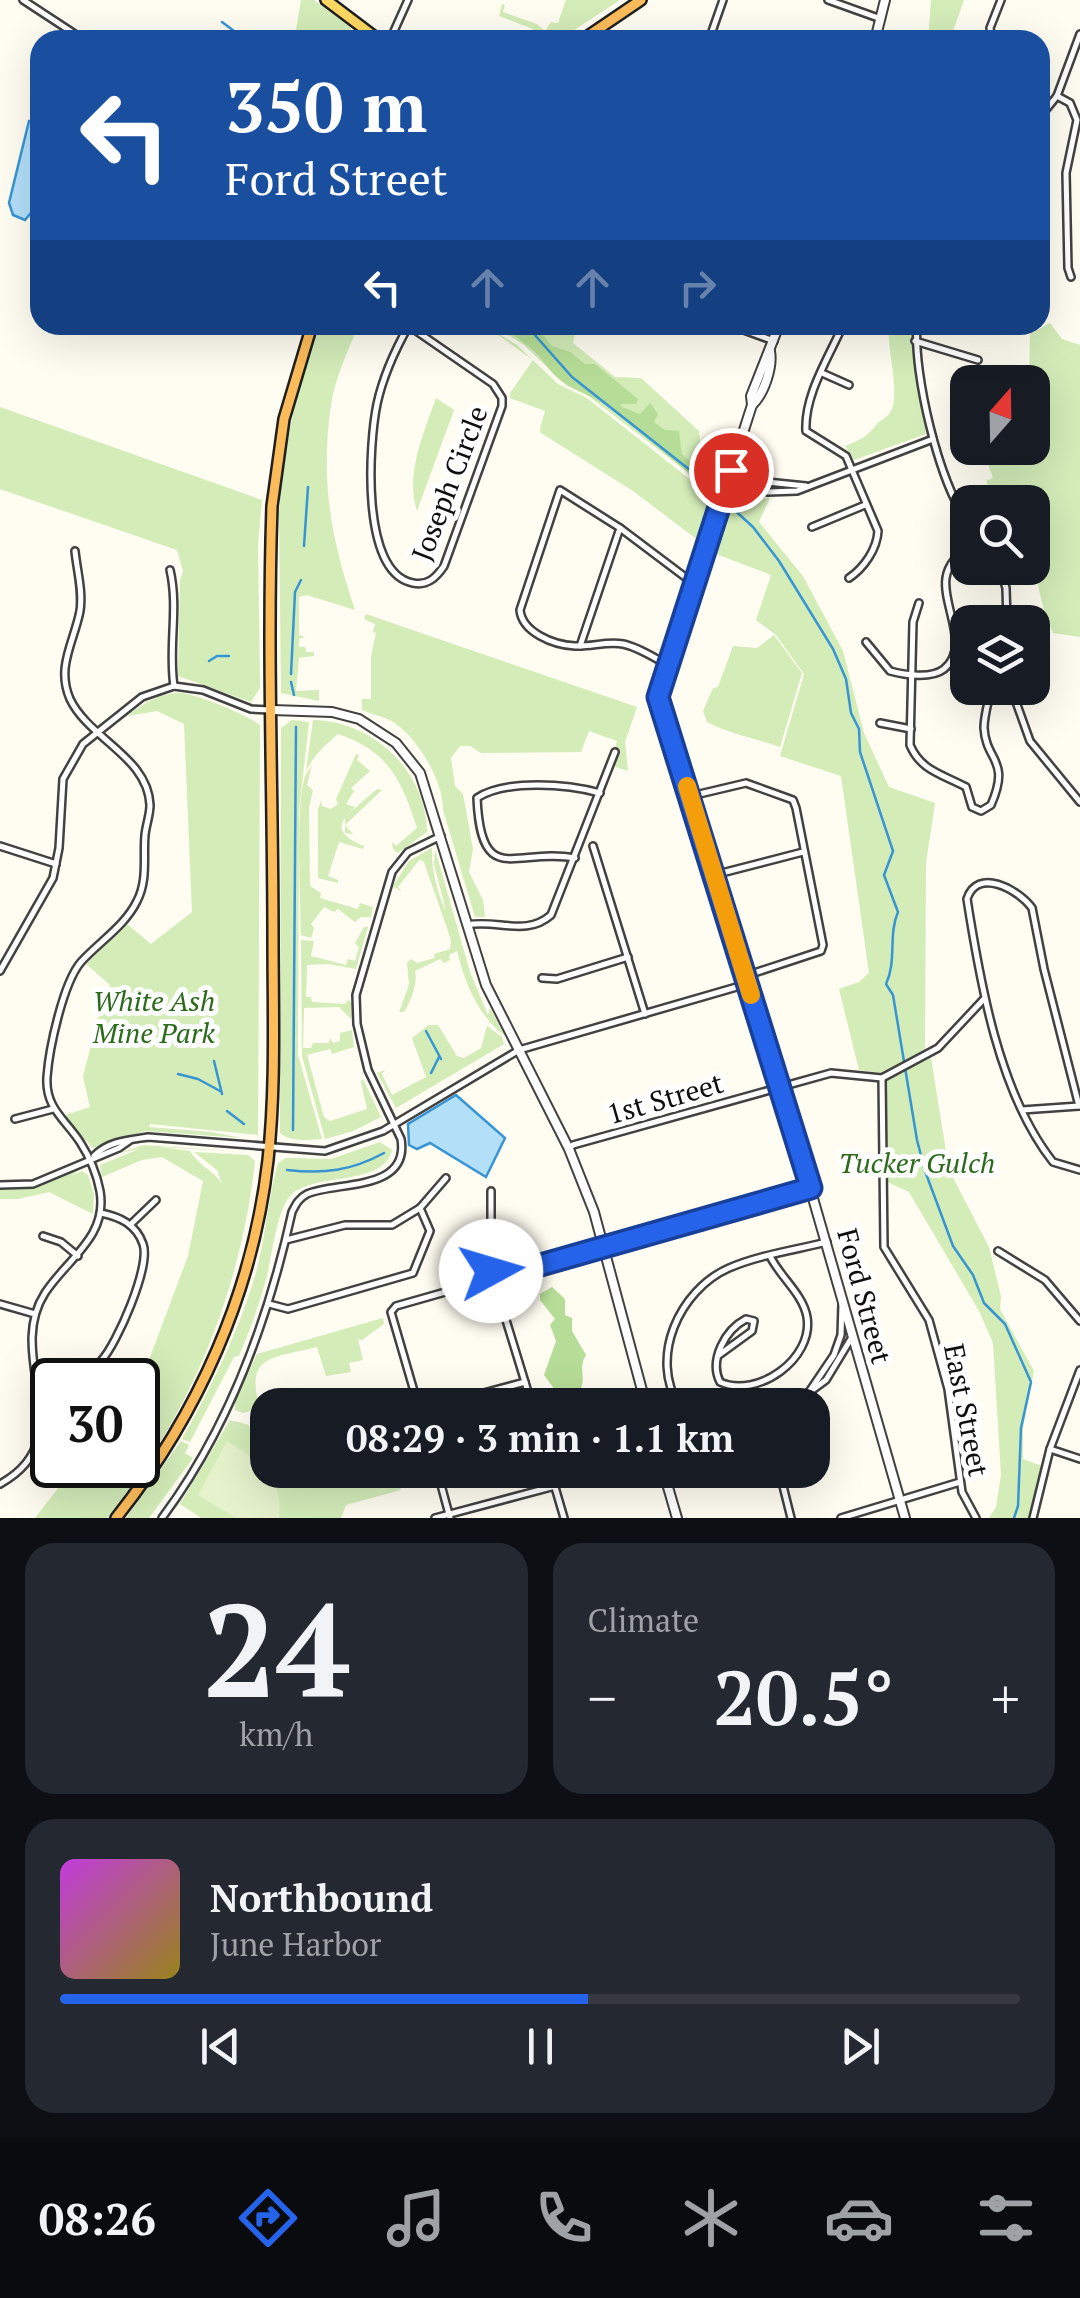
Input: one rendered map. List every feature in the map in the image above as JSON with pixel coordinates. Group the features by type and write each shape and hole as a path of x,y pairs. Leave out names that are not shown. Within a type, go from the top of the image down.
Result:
{"highway":[{"path":"597,30 641,0"},
{"path":"116,1518 179,1427 221,1341 251,1252 269,1148 272,525 276,464 290,395 309,335"}],"main road":[{"path":"326,0 366,30"}],"street":[{"path":"23,0 69,30"},
{"path":"394,30 408,0"},
{"path":"712,30 723,0"},
{"path":"828,0 881,18"},
{"path":"878,30 885,0"},
{"path":"990,30 1001,0"},
{"path":"1050,104 1080,34"},
{"path":"1056,96 1070,103 1076,120 1066,174 1071,277"},
{"name":"Joseph Circle","path":"404,335 377,404 372,497 374,525 390,569 401,579 416,584 438,576 444,566 502,406 502,398 493,384 423,335"},
{"path":"758,335 774,341"},
{"name":"Ford Street","path":"776,335 770,351 772,361 752,405 658,697 781,1086 905,1518"},
{"path":"839,335 810,400 806,432 846,456 878,537 860,571 849,578"},
{"path":"916,335 933,439 950,486"},
{"path":"916,341 978,360"},
{"path":"822,372 848,386"},
{"path":"730,475 783,493 933,439"},
{"path":"666,664 630,645 614,642 570,646 528,630 521,621 520,610 560,490 620,528 693,583"},
{"path":"812,527 865,505"},
{"path":"580,646 620,528"},
{"path":"32,1358 35,1314 46,1292 92,1236 101,1213 92,1158 53,1108 48,1072 73,972 122,922 140,894 150,806 136,768 95,733 71,701 66,682 66,653 81,595 75,551"},
{"path":"170,570 176,604 174,686"},
{"path":"866,642 890,671 938,673 952,661 955,644 946,581 950,570"},
{"path":"918,603 913,622 910,744 921,765 966,787 972,808 984,811 991,805 999,780 998,764 984,727 988,705"},
{"path":"0,971 44,895 56,864 64,778 77,752 142,697 174,686 203,690 250,708 332,712 359,719 388,736 420,773 486,984 569,1149 606,1246 642,1388"},
{"path":"1017,705 1030,741 1080,802"},
{"path":"880,723 911,729"},
{"path":"467,926 492,922 530,927 544,921 556,906 616,752"},
{"path":"136,768 143,761"},
{"path":"0,1185 34,1184 129,1141 162,1138 325,1152 364,1140 519,1050 645,1014 821,951 823,944 803,852 798,808 793,800 746,783 690,796"},
{"path":"575,858 512,859 492,854 485,848 478,824 477,798 499,787 568,787 600,792"},
{"path":"162,1518 201,1461 256,1338 269,1304 292,1212 301,1198 372,1181 398,1162 403,1148 396,1123 362,1052 356,996 392,872 408,852 440,836"},
{"path":"0,846 56,864"},
{"path":"593,846 645,1014"},
{"path":"713,876 803,852"},
{"path":"1022,1110 1080,1106 1032,908 991,882 981,882 970,890 967,899 983,1000 1022,1110 1053,1162 1080,1170"},
{"path":"140,894 148,898"},
{"path":"542,978 557,979 628,958"},
{"path":"882,1078 938,1048 983,1000"},
{"name":"1st Street","path":"569,1149 832,1073 882,1078"},
{"name":"East Street","path":"882,1078 884,1247 929,1320 948,1390 960,1482 976,1518"},
{"path":"15,1119 53,1108"},
{"path":"286,1240 344,1226 392,1225 420,1208 446,1178"},
{"path":"413,1388 391,1312 396,1306 811,1188"},
{"path":"492,1191 491,1271 527,1388"},
{"path":"130,1225 156,1200"},
{"path":"269,1304 291,1308 413,1273 430,1231 420,1208"},
{"path":"101,1213 130,1225 144,1250 140,1278 103,1358"},
{"path":"43,1236 61,1242 78,1256"},
{"path":"672,1388 666,1375 666,1352 681,1312 694,1296 729,1268 826,1242"},
{"path":"998,1251 1045,1280 1080,1321"},
{"path":"719,1355 752,1331 754,1321 746,1318 736,1324 719,1355 715,1364 720,1382 735,1387 772,1377 790,1362 803,1343 808,1328 804,1308 770,1256"},
{"path":"812,1388 834,1355 841,1335 843,1302"},
{"path":"0,1304 35,1314"},
{"path":"815,1388 826,1380 852,1337"},
{"path":"1033,1518 1050,1449 1080,1370"},
{"path":"503,1388 525,1382"},
{"path":"1050,1449 1080,1459"},
{"path":"0,1484 24,1466 30,1456"},
{"path":"841,1518 960,1482"},
{"path":"441,1488 449,1516"},
{"path":"435,1518 548,1488"},
{"path":"556,1488 564,1518"},
{"path":"668,1488 677,1518"},
{"path":"784,1488 792,1518"}],"green space":[{"path":"301,0 314,0 351,28 350,30 296,30"},
{"path":"566,0 620,0 574,30 546,30 551,22 558,23"},
{"path":"931,0 964,0 954,30 929,30"},
{"path":"502,4 503,12 544,30 532,30 499,16"},
{"path":"1050,323 1062,339 1080,345 1080,637 1053,633 1050,605 1043,605 1038,585 1050,585 1050,485 988,485 986,481 993,478 988,465 1050,465 1050,365 1029,365 1030,335 1050,335"},
{"path":"315,335 355,335 333,395 327,485 334,534 355,610 307,595 299,597 299,635 305,637 299,639 299,647 314,652 314,656 299,658 296,691 319,690 319,701 281,693 279,514 283,462 302,371"},
{"path":"498,335 517,345 532,359"},
{"path":"508,335 575,335 573,343 615,377 641,378 699,431 701,454 722,473 715,493 587,395 567,386"},
{"path":"514,335 543,335 552,346 570,352 585,364 595,364 638,399 636,404 620,404 622,407 640,414 650,403 658,414 654,422 665,430 679,431 682,454 709,480 711,487 708,490 608,407 560,380"},
{"path":"889,335 913,335 926,434 854,460 845,446 867,435 893,405"},
{"path":"533,360 558,384 587,398 707,493 714,494 699,541 633,491 541,433 545,411 510,398"},
{"path":"436,398 454,410 417,511 415,468"},
{"path":"0,407 262,500 258,545 260,688 251,702 178,676 183,571 177,550 0,489"},
{"path":"739,488 763,499 770,498 759,522 803,576 843,651 864,733 889,787 935,803 926,863 925,1049 882,1073 859,1070 839,989 859,982 869,973 841,776 780,756 804,674 776,635 756,620 771,575 711,552 733,490"},
{"path":"366,614 637,707 625,742 628,771 613,766 617,741 589,731 581,752 481,753 470,746 460,746 451,758 455,786 463,794 473,849 469,872 483,900 485,917 475,917 438,785 425,757 396,724 362,710 362,699 371,699 371,657 376,633 375,624 364,619"},
{"path":"774,635 802,673 780,747 707,722 703,711 713,688 718,687 733,646 757,648"},
{"name":"White Ash Mine Park","path":"181,693 223,706 260,725 258,1135 150,1124 149,1127 242,1138 145,1131 93,1148 63,1116 90,1107 83,1077 103,998 110,985 86,964 127,924 151,944 192,912 184,724 157,711 127,716 152,700"},
{"path":"292,720 309,722 299,811 298,1055 322,1139 311,1140 280,1133 281,728"},
{"path":"313,720 356,729 392,754 417,789 427,832 398,853 393,849 392,842 396,846 417,828 391,770 370,749 355,741 338,734 306,771"},
{"path":"356,754 357,760 370,771 351,788 354,791 346,804 355,807 346,816 377,789 382,790 345,825 345,818 343,832 363,849 339,842 328,876 338,883 318,878 318,809 321,801 322,806 331,809 338,804 336,799"},
{"path":"312,764 307,785 313,790 309,808 310,886 321,893 320,898 358,909 360,903 373,907 371,917 355,922 338,909 334,912 324,907 311,924 311,938 301,935 299,830 302,790"},
{"path":"432,848 434,873 440,898 446,911 434,864 435,849 470,972 488,1015 490,1008 505,1036 474,999 457,951 444,963 440,959 415,971 411,997 404,1012 399,1012 409,985 407,963 411,959 417,963 435,958 434,954 450,949 451,940 424,862 420,859 398,887 402,892 393,886 409,861"},
{"path":"364,927 368,927 356,969 307,965 306,997 311,997 312,1002 352,1003 351,1019 339,1007 304,1008 303,1048 311,1048 313,1043 329,1043 330,1038 333,1043 340,1041 340,1033 352,1030 354,1047 332,1054 330,1049 307,1055 324,1117 330,1121 367,1109 363,1079 381,1117 325,1139 302,1056 301,940 314,941 311,956 346,965 348,959 355,961 359,947 355,943"},
{"path":"429,1025 438,1025 457,1056 464,1058 481,1048 487,1026 502,1037 504,1044 396,1108 377,1073 385,1070 382,1074 392,1095 426,1077 412,1038"},
{"name":"Tucker Gulch","path":"931,1058 949,1170 989,1247 1001,1296 1000,1309 1034,1371 1023,1428 1023,1459 1042,1466 1029,1518 989,1518 996,1507 1001,1475 993,1343 979,1311 909,1192 885,1181 886,1080"},
{"path":"380,1142 392,1150 386,1162 376,1169 301,1188 286,1202 268,1273 239,1356 234,1357 190,1442 182,1439 225,1356 250,1291 278,1163 286,1158 331,1159"},
{"path":"144,1145 242,1152 159,1147 190,1151 222,1184 217,1170 194,1152 248,1155 255,1161 238,1257 224,1304 187,1394 160,1442 160,1358 150,1358 188,1256 203,1181 162,1157 142,1160 102,1177 100,1165 139,1149 116,1154"},
{"path":"80,1169 71,1176 82,1171 88,1175 94,1194 93,1214 49,1192 0,1199 0,1190 30,1188"},
{"path":"552,1287 565,1299 565,1315 572,1318 572,1331 586,1355 581,1388 554,1388 544,1375 556,1341 550,1325 555,1319 540,1300 540,1294"},
{"path":"383,1318 384,1324 358,1339 363,1360 349,1363 351,1372 326,1376 317,1347 267,1361 256,1376 256,1388 250,1388 250,1411 243,1413 235,1410 235,1402 257,1354"},
{"path":"230,1420 249,1425 250,1488 401,1490 346,1505 341,1518 201,1518 180,1504"},
{"path":"181,1441 189,1445 185,1453 193,1458 149,1518 126,1518 147,1488 160,1488 160,1470"},
{"path":"227,1441 250,1457 250,1488 276,1488 279,1518 236,1518 198,1495"},
{"path":"58,1488 130,1488 107,1518 35,1518"}],"water":[{"path":"30,121 30,214 25,220 13,215 9,203"},
{"path":"456,1095 505,1138 486,1177 430,1143 417,1149 409,1145 408,1124"}],"waterway":[{"name":"Tucker Gulch","path":"222,22 233,30"},
{"name":"Tucker Gulch","path":"535,335 572,377 714,489"},
{"path":"304,546 308,487"},
{"name":"Tucker Gulch","path":"730,506 753,527 779,561 833,649 846,679 851,713 859,729 860,752 893,851 884,875 898,912 886,984 893,995 925,1171 953,1246 973,1275 984,1303 1005,1324 1031,1382 1021,1428 1018,1506 1014,1518"},
{"path":"291,674 295,592 301,580"},
{"path":"209,661 229,656"},
{"path":"291,682 294,695"},
{"path":"293,1130 296,727"},
{"path":"426,1031 441,1059"},
{"path":"431,1073 439,1057"},
{"path":"214,1061 222,1094"},
{"path":"178,1074 220,1091"},
{"path":"227,1111 244,1124"},
{"path":"287,1170 337,1170 384,1153"}],"slow traffic":[{"path":"687,786 751,995"}],"route":[{"path":"491,1271 494,1278 502,1276 811,1188 658,697 731,470"}]}
